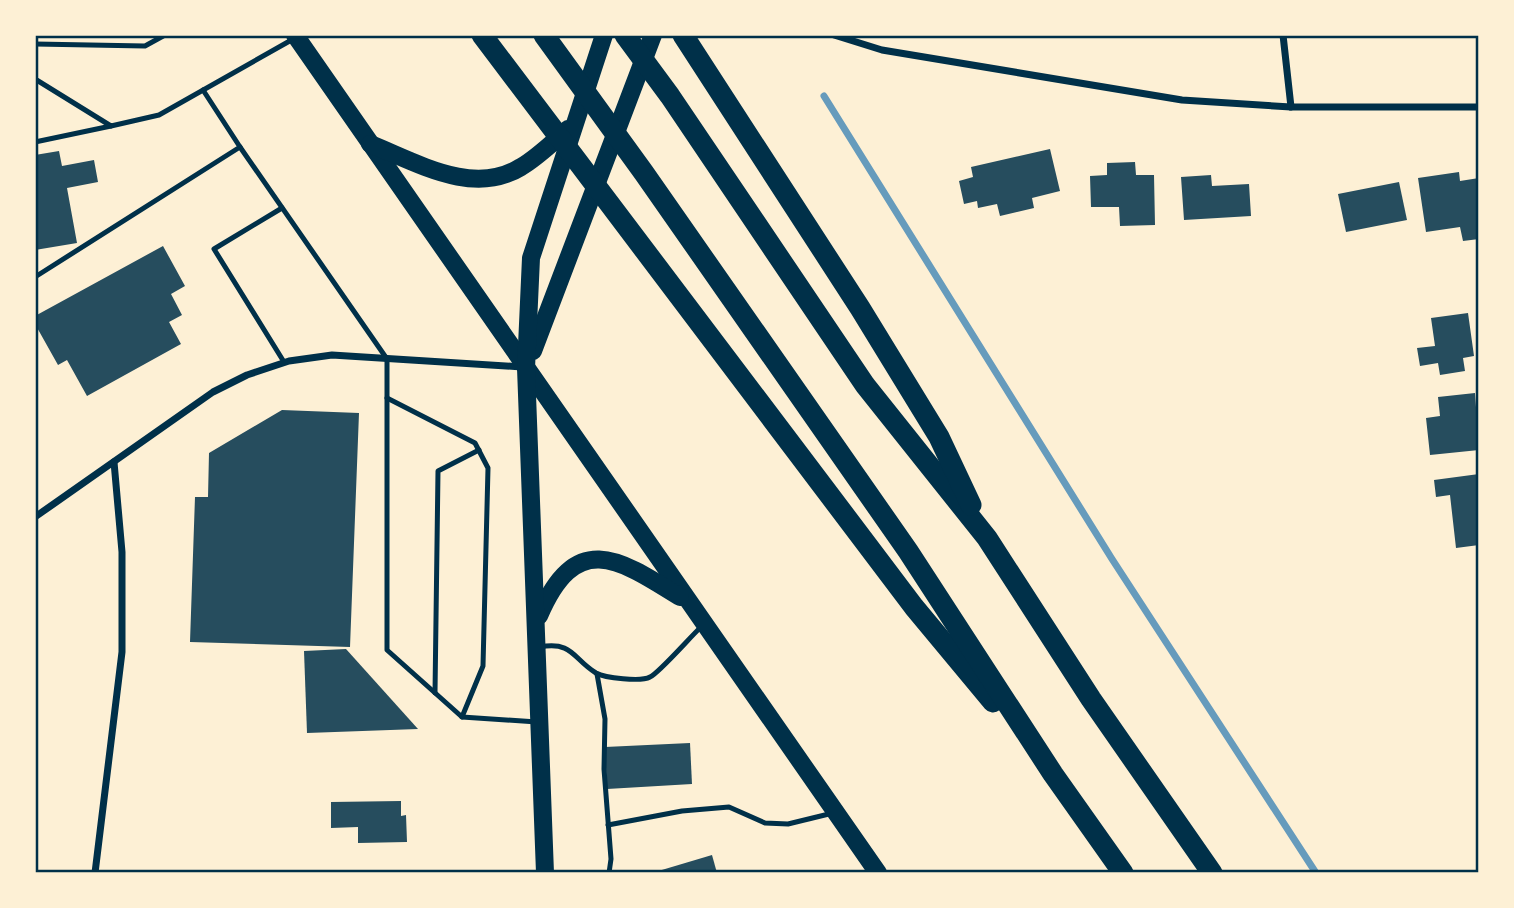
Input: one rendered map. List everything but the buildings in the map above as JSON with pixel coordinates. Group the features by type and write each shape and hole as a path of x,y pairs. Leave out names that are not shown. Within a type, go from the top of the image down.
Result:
{"highway":[{"path":"482,35 914,607 1053,774"},
{"path":"625,35 670,96 865,385 987,538 1091,699 1212,873"},
{"path":"546,37 908,551 1053,774 1123,873"},
{"path":"687,42 860,308 939,437 987,538"}],"main road":[{"path":"545,873 526,368 531,258 604,35"},
{"path":"526,368 653,35"},
{"path":"295,36 878,873"},
{"path":"370,144 455,177 482,179 496,177 522,167 573,125"},
{"path":"536,622 549,591 560,576 574,566 591,560 609,560 626,565 688,603"}],"street":[{"path":"834,35 882,50 1182,100 1291,107 1479,107"},
{"path":"1283,35 1291,107"},
{"path":"35,517 213,392 247,374 285,362 332,355 526,368"},
{"path":"95,873 122,652 122,552 114,462"}],"lane":[{"path":"35,44 145,46 165,35"},
{"path":"35,142 159,115 295,36"},
{"path":"35,79 111,126"},
{"path":"203,90 387,359 387,650 462,717 540,723"},
{"path":"35,277 240,147"},
{"path":"282,208 214,249 285,362"},
{"path":"387,398 475,443 488,468 483,666 462,717"},
{"path":"435,693 438,471 479,450"},
{"path":"537,648 555,644 571,650 597,674 628,680 650,678 704,624"},
{"path":"597,674 605,719 604,769 611,859 609,873"},
{"path":"608,825 682,811 729,807 765,823 788,824 835,812"}],"waterway":[{"path":"824,96 1112,559 1316,873"}]}
